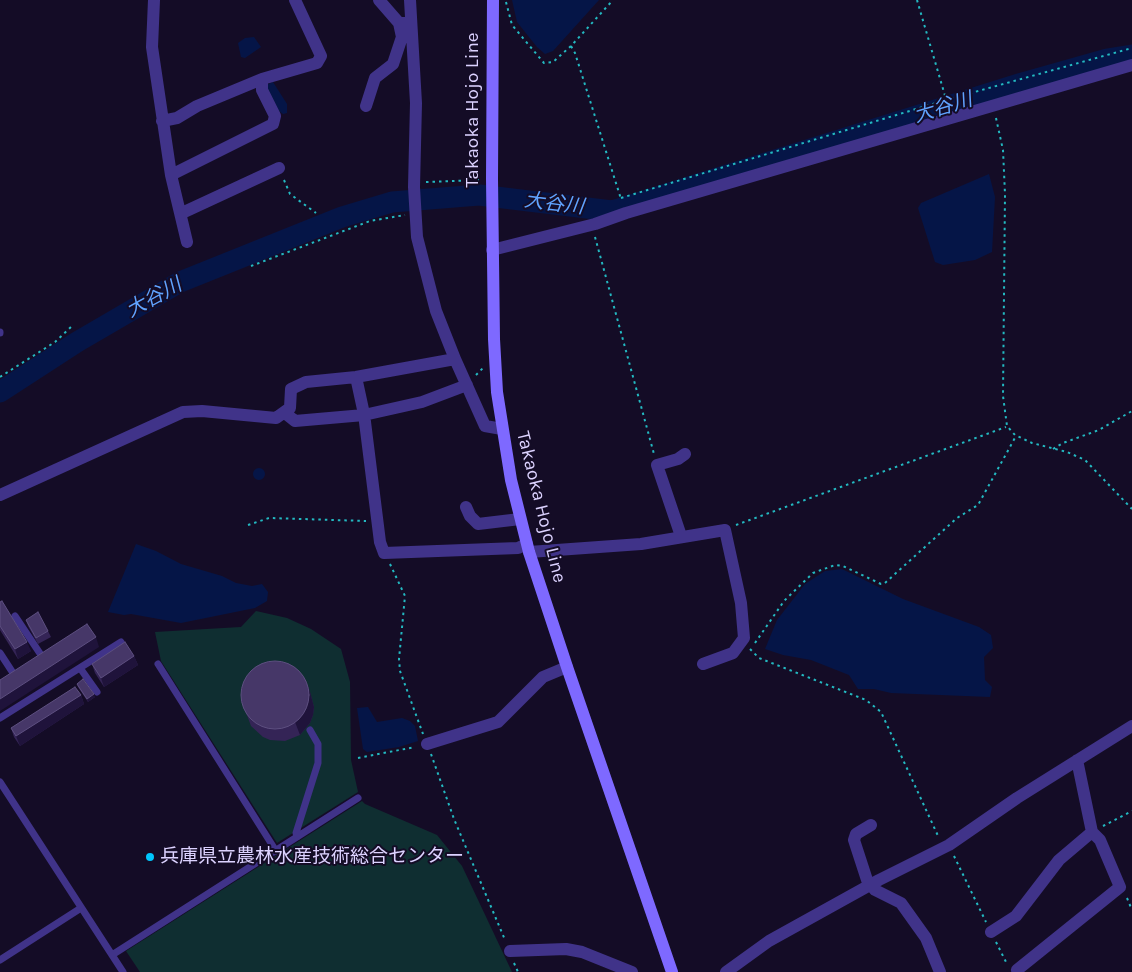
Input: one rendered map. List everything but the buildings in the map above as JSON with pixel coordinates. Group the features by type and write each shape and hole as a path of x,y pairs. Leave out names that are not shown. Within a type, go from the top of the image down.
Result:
{"main road":[{"name":"Takaoka Hojo Line","path":"494,0 492,250 495,362 502,429 520,519 528,548 672,972"}],"street":[{"path":"154,0 152,47 162,122 171,175 182,213 187,242"},
{"path":"162,122 177,118 197,106 262,79 316,62 320,56 295,0"},
{"path":"380,0 404,23 416,103 414,182 417,237 436,311 485,426 502,429"},
{"path":"366,106 375,78 393,64 402,37 410,0"},
{"path":"492,250 592,225 626,213 1132,65"},
{"path":"171,175 273,124 275,116 262,90 262,79"},
{"path":"182,213 279,168"},
{"path":"0,494 184,412 202,411 276,418 290,408 292,389 306,382 356,377 455,358"},
{"path":"356,377 364,415 376,521 384,553 642,544 725,530 741,603 747,643 734,653 703,664"},
{"path":"285,413 295,421 364,415 422,402 466,384"},
{"path":"681,536 657,465 678,459 685,454"},
{"path":"466,507 470,516 478,524 520,519"},
{"path":"427,744 498,722 543,677 567,667"},
{"path":"726,972 769,941 946,846 1132,726"},
{"path":"1013,970 1017,970 1120,887 1100,840 1092,832 1077,760"},
{"path":"871,825 856,834 854,840 863,862 867,880 876,890 901,903 926,938 940,972"},
{"path":"991,932 1016,916 1059,860 1092,832"},
{"path":"510,951 566,949 582,952 610,968 632,972"}],"lane":[{"path":"15,616 42,655"},
{"path":"0,718 121,642"},
{"path":"34,659 49,650"},
{"path":"0,653 10,675 20,668"},
{"path":"158,664 276,851"},
{"path":"80,668 97,692"},
{"path":"297,837 296,832 318,762 318,744 310,730"},
{"path":"0,782 123,972"},
{"path":"112,955 358,798"},
{"path":"0,960 81,908"}],"path":[{"path":"506,0 512,25 544,63 553,62 571,46 613,0"},
{"path":"917,0 947,104"},
{"path":"571,46 575,53 621,199 946,100 1132,48"},
{"path":"993,106 1003,150 1003,396 1007,426 1016,436 1032,443 1085,460 1132,509"},
{"path":"279,168 290,194 316,213"},
{"path":"414,182 492,182"},
{"path":"251,266 370,221 416,215"},
{"path":"592,225 657,465"},
{"path":"0,378 55,342 71,327"},
{"path":"466,384 488,363 495,362"},
{"path":"1053,449 1063,442 1099,430 1132,412"},
{"path":"725,530 1007,426"},
{"path":"1013,970 946,846 881,712 866,700 760,658 747,643 784,601 813,573 835,565 843,566 881,584 885,583 957,518 978,505 1016,436"},
{"path":"248,525 269,518 376,521"},
{"path":"384,553 406,596 400,666 403,682 454,819 518,972"},
{"path":"358,758 427,744"},
{"path":"1092,832 1132,811"}],"green space":[{"path":"256,611 287,618 311,629 341,649 350,682 351,760 358,792 277,843 161,661 155,632 241,627"},
{"path":"362,801 437,835 462,866 512,972 140,972 126,951"}],"shaded area":[{"path":"512,0 599,0 553,51 545,54 517,22"},
{"path":"254,37 261,47 245,58 241,57 238,43 245,38"},
{"path":"273,82 287,104 287,113 283,114 279,111 266,85"},
{"path":"989,174 995,197 992,252 975,260 943,265 935,262 918,208 921,203"},
{"path":"257,468 261,468 265,474 261,480 257,480 253,476 253,472"},
{"path":"136,544 156,551 181,564 222,576 236,583 252,586 262,584 268,592 267,601 255,608 181,623 108,612"},
{"path":"842,569 903,599 979,627 991,635 993,648 984,657 985,680 992,687 990,697 891,693 874,689 858,689 849,675 811,660 783,655 765,649 777,620 805,584 825,571"},
{"path":"368,707 377,722 402,718 410,721 415,726 418,741 399,747 367,752 363,749 357,708"}],"waterway":[{"name":"大谷川","path":"0,392 77,342 180,282 342,217 392,202 479,195 612,211 1022,83 1107,59 1132,55"}],"place":[{"name":"兵庫県立農林水産技術総合センター","path":"150,857"}]}
